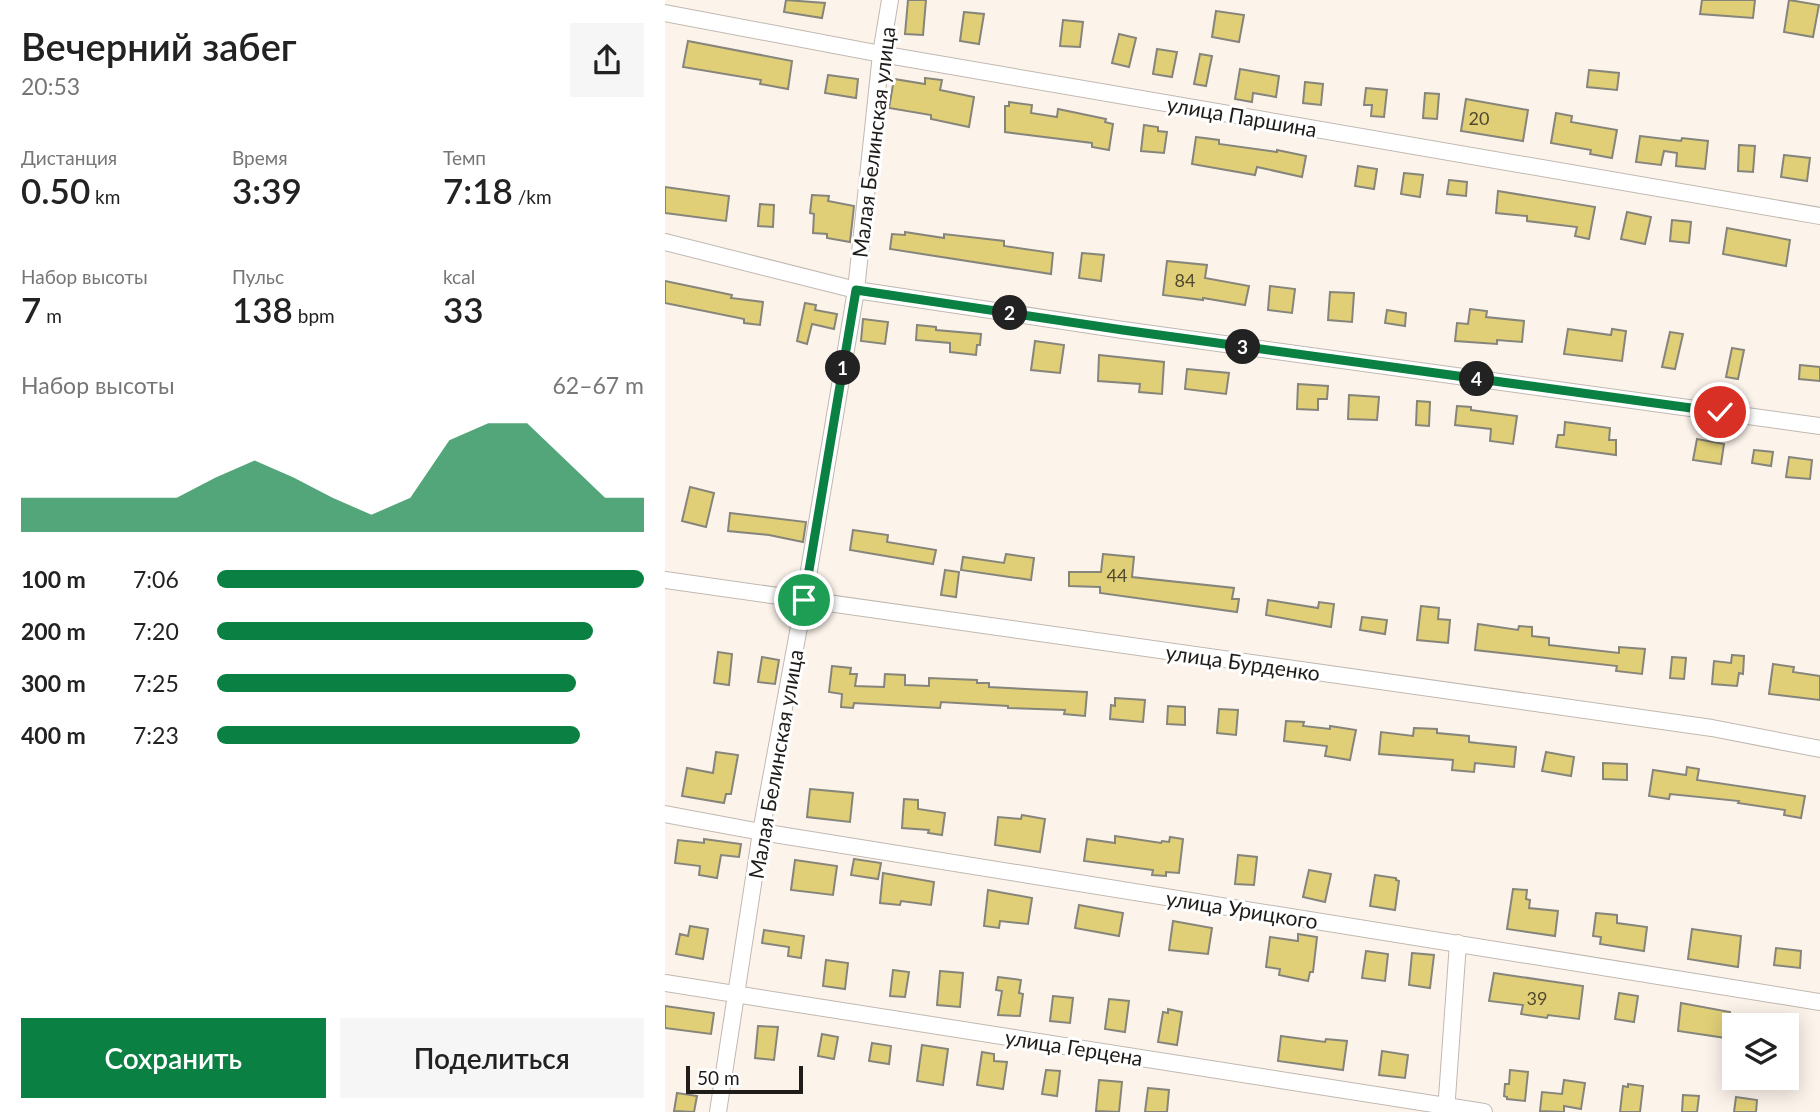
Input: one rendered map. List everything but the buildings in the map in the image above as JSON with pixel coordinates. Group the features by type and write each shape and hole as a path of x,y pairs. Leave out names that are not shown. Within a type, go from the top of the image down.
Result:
{"street":[{"name":"Малая Белинская улица","path":"718,1112 761,832 804,600 856,290 881,54 890,0"},
{"name":"улица Паршина","path":"665,13 881,54 1820,216"},
{"path":"665,242 856,290 1150,334 1820,426"},
{"name":"улица Бурденко","path":"665,580 1712,728 1820,749"},
{"name":"улица Урицкого","path":"665,814 761,832 1820,1002"},
{"path":"1447,1109 1458,943"},
{"name":"улица Герцена","path":"665,983 1447,1109 1484,1112"}],"route":[{"path":"804,600 856,290 1123,330 1720,412"}]}
